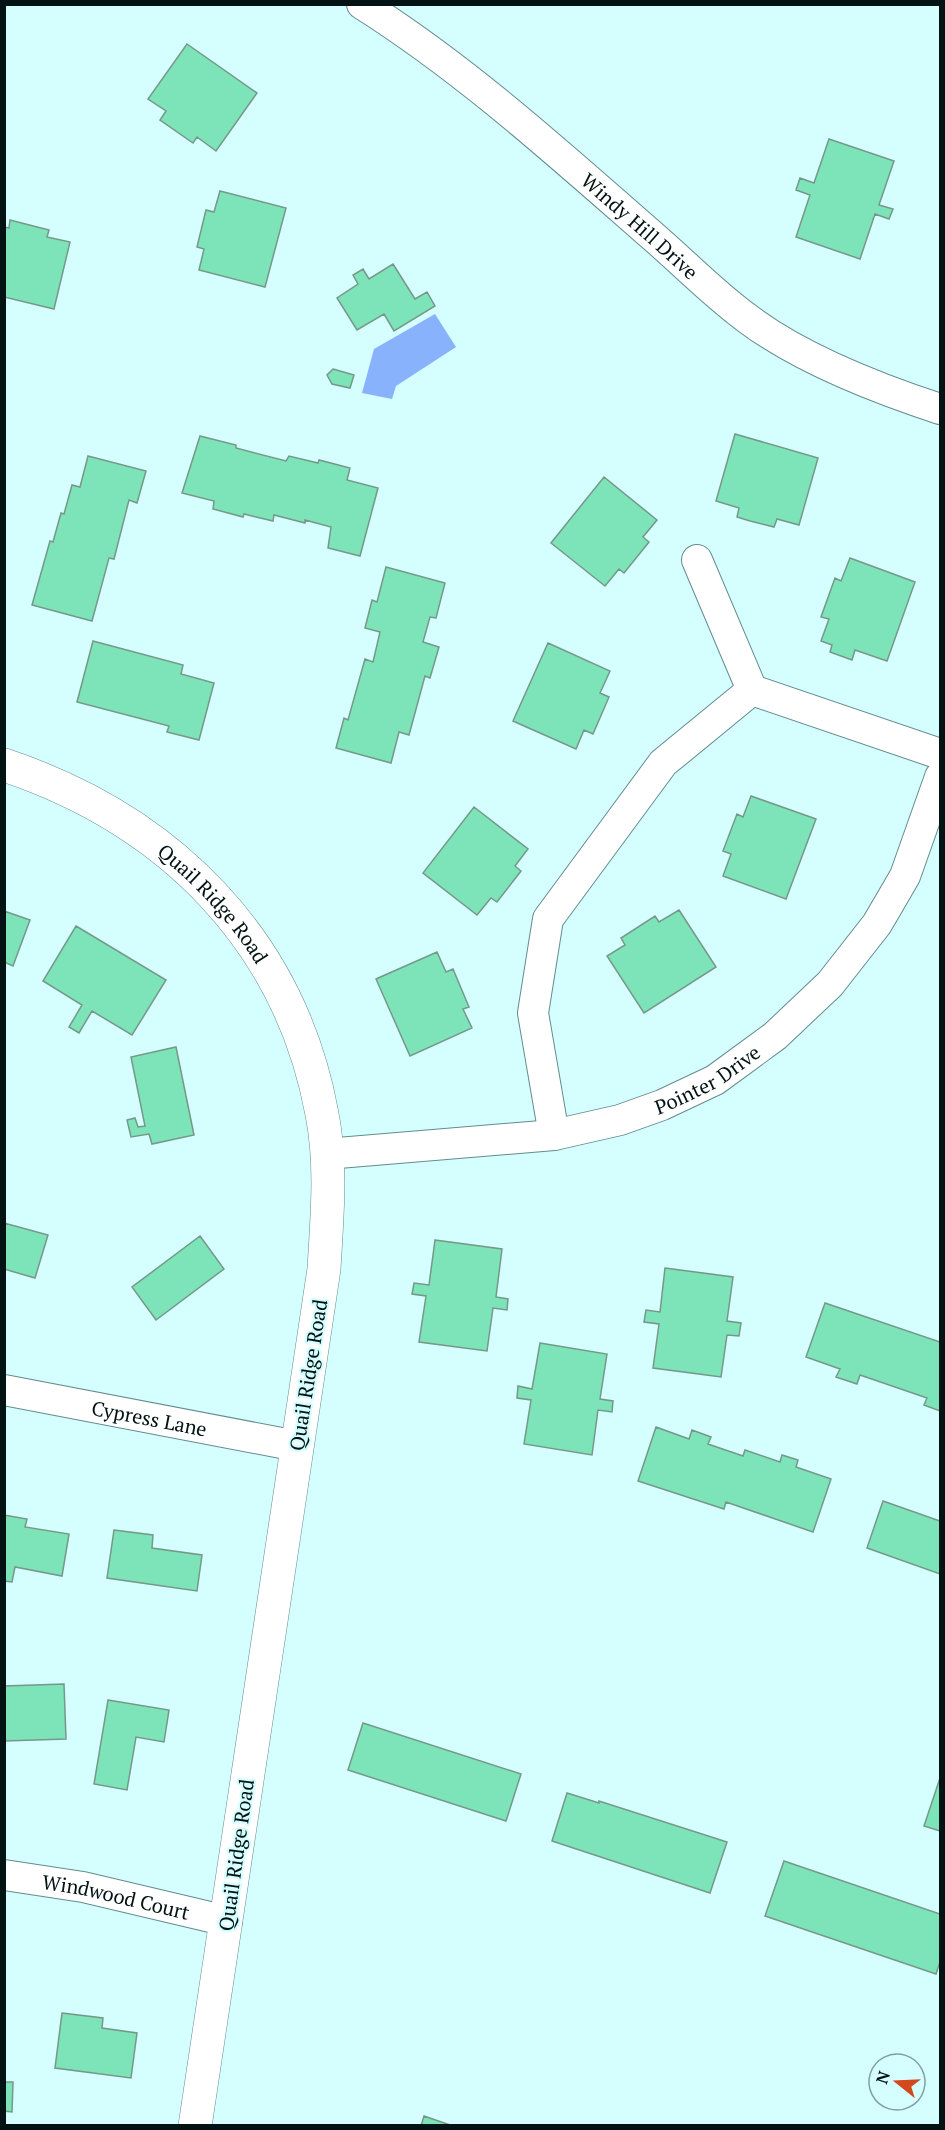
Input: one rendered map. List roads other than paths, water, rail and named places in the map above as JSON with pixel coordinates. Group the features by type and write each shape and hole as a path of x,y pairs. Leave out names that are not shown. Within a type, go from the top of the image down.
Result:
{"street":[{"name":"Windy Hill Drive","path":"362,4 446,62 509,113 750,320 839,370 940,409"},
{"path":"696,560 752,690 940,754"},
{"path":"554,1135 533,1013 548,919 663,763 752,690"},
{"name":"Quail Ridge Road","path":"4,765 72,791 126,821 167,852 208,888 235,919 270,970 293,1016 309,1060 322,1115 329,1194 324,1269 195,2126"},
{"name":"Pointer Drive","path":"326,1154 554,1135 620,1120 662,1105 715,1080 782,1029 830,984 877,924 905,876 940,777"},
{"name":"Cypress Lane","path":"4,1390 297,1446"},
{"name":"Windwood Court","path":"4,1875 83,1887 227,1921"}],"water":[{"path":"435,314 456,347 396,386 392,399 362,393 374,349"}]}
